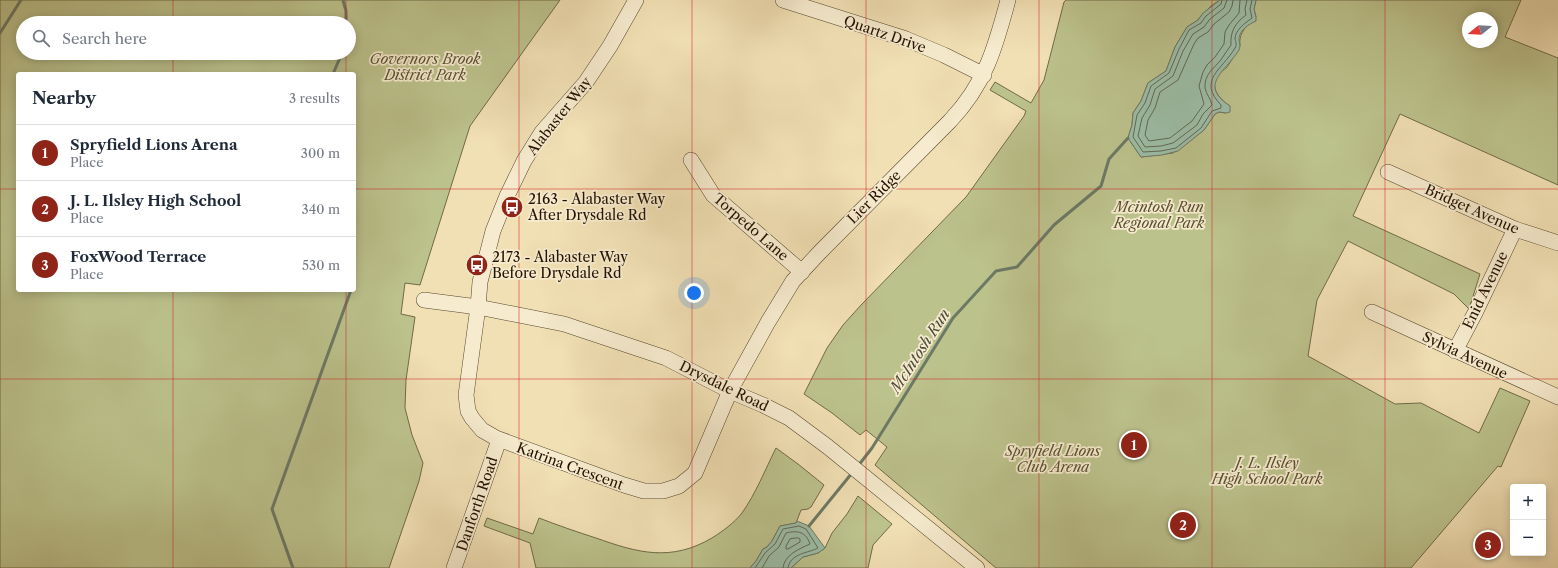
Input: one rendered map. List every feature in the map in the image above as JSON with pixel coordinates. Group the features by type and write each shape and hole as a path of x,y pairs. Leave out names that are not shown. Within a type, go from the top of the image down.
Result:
{"street":[{"name":"Alabaster Way","path":"478,307 480,282 493,231 507,196 524,161 542,132 586,82 610,46 636,0"},
{"name":"Quartz Drive","path":"783,0 906,39 944,55 984,75"},
{"name":"Lier Ridge","path":"730,391 768,322 793,282 967,102 984,75 996,45 1008,0"},
{"name":"Torpedo Lane","path":"691,160 713,195 802,272"},
{"name":"Bridget Avenue","path":"1388,172 1515,230 1558,243"},
{"name":"Enid Avenue","path":"1455,350 1475,313 1515,230"},
{"name":"Drysdale Road","path":"424,300 478,307 564,324 666,358 730,391 763,405 789,418 828,447 977,568"},
{"name":"Katrina Crescent","path":"478,307 467,386 468,411 476,424 488,434 499,440 634,488 654,492 663,491 679,486 695,473 730,391"},
{"name":"Sylvia Avenue","path":"1372,312 1558,397"},
{"name":"Danforth Road","path":"454,568 499,440"}],"green space":[{"name":"Governors Brook District Park","path":"0,0 560,0 470,126 420,285 405,283 401,314 415,317 406,380 405,408 412,435 423,463 419,481 389,568 0,568"},
{"path":"1066,0 1220,0 1211,6 1198,20 1187,27 1175,47 1166,71 1148,83 1141,101 1133,113 1132,125 1128,138 1141,157 1173,153 1204,130 1215,114 1219,112 1226,113 1230,106 1222,100 1216,92 1216,78 1219,73 1227,67 1240,46 1240,37 1246,26 1256,17 1254,9 1256,0 1521,0 1505,37 1558,58 1558,185 1400,114 1353,216 1480,274 1469,309 1454,294 1348,241 1317,300 1308,356 1395,404 1421,403 1479,433 1500,388 1530,401 1501,467 1498,466 1411,568 996,568 875,465 887,447 866,430 860,435 832,413 804,394 827,348 843,325 966,197 1024,116 1026,111 990,90 995,82 1031,103 1044,80 1064,2"},
{"path":"776,448 824,485 811,507 801,510 796,523 780,526 772,541 763,549 750,568 536,568 530,543 484,526 487,518 533,534 539,518 626,548 640,551 668,553 697,546 728,527 739,517 752,498"},
{"path":"858,496 892,524 873,545 868,568 791,568 803,557 818,553 825,548 832,533 847,514"}],"water":[{"path":"1220,0 1256,0 1254,9 1256,21 1241,32 1239,38 1239,50 1217,78 1215,85 1216,91 1221,98 1230,106 1230,112 1219,112 1215,114 1204,130 1178,151 1162,155 1141,157 1128,138 1132,125 1133,113 1141,101 1148,83 1166,71 1175,47 1187,27 1198,20 1203,13"},
{"path":"797,521 809,526 825,548 818,553 803,557 791,568 750,568 763,549 772,541 780,526 796,523"}],"waterway":[{"path":"0,33 21,0"},
{"path":"343,0 346,16"},
{"path":"334,72 339,60"},
{"name":"McIntosh Run","path":"858,466 872,448 953,318 996,271 1017,267 1054,225 1101,186 1109,159 1128,138"},
{"path":"293,568 272,509 350,292"},
{"name":"McIntosh Run","path":"809,526 852,473"}],"place":[{"name":"2163 - Alabaster Way After Drysdale Rd","path":"512,207"},
{"name":"2173 - Alabaster Way Before Drysdale Rd","path":"477,265"},
{"name":"Spryfield Lions Arena","path":"1134,445"},
{"name":"J. L. Ilsley High School","path":"1183,525"},
{"name":"FoxWood Terrace","path":"1488,545"}],"park label":[{"name":"Mcintosh Run Regional Park","path":"1159,216"},
{"name":"Spryfield Lions Club Arena","path":"1053,460"},
{"name":"J. L. Ilsley High School Park","path":"1267,472"}]}
